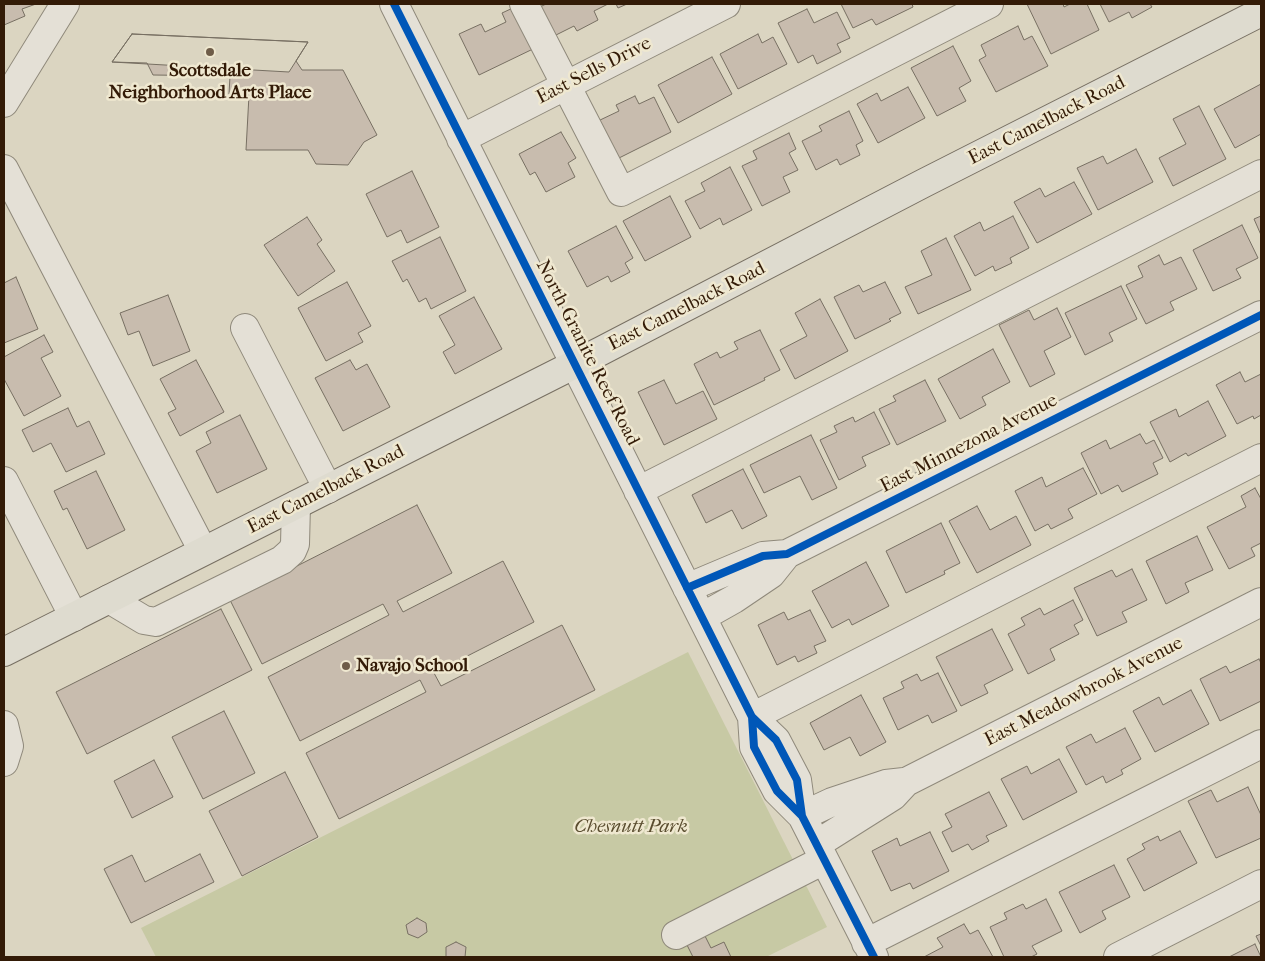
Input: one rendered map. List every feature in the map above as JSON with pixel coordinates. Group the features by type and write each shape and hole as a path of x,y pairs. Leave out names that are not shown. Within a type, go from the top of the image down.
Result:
{"main road":[{"name":"East Camelback Road","path":"4,652 574,365 924,183 1261,12"}],"street":[{"path":"4,104 65,4"},
{"name":"North Granite Reef Road","path":"394,4 752,717 776,740 797,780 802,816 870,950"},
{"path":"524,4 621,192 990,4"},
{"name":"East Sells Drive","path":"461,139 726,4"},
{"path":"4,169 204,551"},
{"path":"638,491 1261,174"},
{"name":"East Minnezona Avenue","path":"687,588 763,556 787,554 1261,315"},
{"path":"245,328 328,489"},
{"path":"752,717 1261,458"},
{"path":"4,481 74,617"},
{"path":"109,599 144,620 156,622 282,560 292,551 295,544 296,505"},
{"name":"East Minnezona Avenue","path":"702,617 734,600 771,574 787,554"},
{"name":"East Meadowbrook Avenue","path":"676,935 820,852 893,796 906,782 1261,602"},
{"path":"4,725 10,746 4,762"},
{"path":"870,950 1261,744"},
{"name":"East Meadowbrook Avenue","path":"802,816 832,802 886,784 906,782"},
{"path":"1118,957 1261,884"}],"green space":[{"name":"Chesnutt Park","path":"688,652 827,927 766,957 156,957 141,928"}],"building":[{"path":"4,4 36,4 22,9 25,16 4,25"},
{"path":"546,4 608,4 594,11 598,20 577,31 574,26 554,36 540,7"},
{"path":"616,4 627,4 618,8"},
{"path":"841,4 912,4 913,7 876,25 872,19 853,28"},
{"path":"1027,4 1063,4 1064,7 1070,4 1087,4 1099,30 1051,54"},
{"path":"1100,4 1150,4 1152,7 1132,18 1129,12 1109,22"},
{"path":"515,7 535,48 479,75 459,34 481,24 485,32 506,22 502,13"},
{"path":"807,9 814,23 837,12 850,38 837,44 841,52 817,64 813,55 798,63 778,23"},
{"path":"1018,26 1024,40 1032,36 1048,66 996,92 979,60 986,56 981,45"},
{"path":"132,34 308,42 296,61 302,70 343,70 377,135 364,142 348,165 316,164 308,150 246,150 249,95 229,94 230,76 153,75 147,63 112,62"},
{"name":"Scottsdale Neighborhood Arts Place","path":"132,34 308,42 289,72 112,62"},
{"path":"758,34 762,43 773,37 787,64 738,89 720,54"},
{"path":"953,46 971,81 959,88 966,101 937,116 911,68"},
{"path":"712,57 732,94 678,123 658,85"},
{"path":"1261,84 1261,134 1235,148 1214,109"},
{"path":"908,87 925,118 878,143 857,104 877,93 881,101"},
{"path":"635,96 639,104 654,97 671,132 617,159 598,121 619,111 616,105"},
{"path":"1199,106 1226,159 1173,186 1159,158 1186,144 1173,119"},
{"path":"849,111 863,141 856,145 860,155 840,165 837,159 816,170 802,141 822,131 819,126"},
{"path":"561,132 576,158 568,163 575,177 546,192 535,172 530,175 519,154"},
{"path":"789,133 796,149 789,153 798,170 783,177 790,192 762,206 742,166 757,159 753,151"},
{"path":"1136,149 1153,182 1098,210 1077,168 1103,156 1107,164"},
{"path":"730,167 752,210 723,225 720,218 700,229 685,201 705,191 701,183"},
{"path":"412,171 439,227 407,243 401,230 387,237 366,194"},
{"path":"1074,182 1092,214 1037,243 1014,202 1040,188 1045,197"},
{"path":"670,196 691,237 645,261 623,221"},
{"path":"1013,216 1029,248 1010,258 1012,263 995,271 993,266 975,276 954,236 980,222 984,231"},
{"path":"1261,216 1261,235 1254,219"},
{"path":"307,217 322,240 317,244 335,271 298,296 264,245"},
{"path":"1242,225 1258,258 1236,269 1241,278 1213,291 1193,250"},
{"path":"616,226 633,258 625,263 630,272 611,282 608,276 587,287 568,251"},
{"path":"440,237 466,291 431,309 426,298 419,302 407,279 403,282 392,261"},
{"path":"946,238 971,290 918,314 905,287 932,275 921,251"},
{"path":"1159,255 1164,265 1181,257 1197,289 1170,302 1174,310 1146,324 1126,285 1143,277 1138,266"},
{"path":"16,277 38,329 4,343 4,283"},
{"path":"347,282 371,326 358,333 363,342 326,361 298,308"},
{"path":"885,282 901,313 889,319 891,321 855,339 834,297 859,285 863,292"},
{"path":"1121,286 1137,319 1109,333 1113,341 1085,355 1065,313"},
{"path":"168,295 190,351 153,366 139,331 128,335 120,313"},
{"path":"474,297 502,349 455,374 443,352 455,345 439,316"},
{"path":"820,299 848,351 795,379 780,350 807,336 795,313"},
{"path":"1057,308 1071,337 1044,351 1055,374 1030,387 999,325 1029,310 1034,320"},
{"path":"760,330 780,370 764,378 765,380 714,405 694,364 717,352 720,358 738,349 734,342"},
{"path":"44,335 53,352 41,358 61,396 24,416 4,379 4,357"},
{"path":"993,349 1010,382 982,397 986,405 960,419 938,379"},
{"path":"196,360 224,412 180,436 168,413 176,409 160,379"},
{"path":"350,360 356,370 367,364 390,407 343,431 315,378"},
{"path":"1240,372 1245,382 1261,374 1261,415 1254,419 1253,416 1237,424 1216,385"},
{"path":"664,380 676,404 703,391 717,419 664,445 638,392"},
{"path":"925,380 946,421 897,445 879,409 896,401 893,396"},
{"path":"1208,401 1226,436 1188,456 1186,453 1170,462 1150,422 1176,409 1179,417"},
{"path":"68,408 77,427 89,421 105,454 66,472 51,443 33,452 22,430"},
{"path":"874,412 890,444 862,457 866,466 839,480 820,440 837,432 834,426 853,417 855,422"},
{"path":"240,415 267,469 217,493 196,451 211,443 206,432"},
{"path":"1140,434 1146,444 1154,440 1163,458 1153,463 1158,474 1122,492 1118,485 1101,494 1081,453 1106,440 1110,449"},
{"path":"811,435 837,488 812,500 800,476 764,493 750,465"},
{"path":"1083,468 1097,494 1068,509 1073,518 1051,529 1048,524 1035,531 1015,491 1042,477 1046,487"},
{"path":"743,469 767,516 742,529 732,510 706,523 692,495"},
{"path":"96,471 125,530 87,549 67,508 63,510 54,491"},
{"path":"1255,488 1261,499 1261,543 1251,548 1255,556 1229,569 1207,527 1246,507 1241,496"},
{"path":"417,505 452,573 397,601 403,612 503,561 534,622 434,673 441,686 562,625 595,690 339,819 306,753 426,692 420,680 300,741 268,677 389,615 383,604 262,664 230,600"},
{"path":"977,506 990,530 1016,516 1031,545 977,573 949,521"},
{"path":"941,523 960,563 944,571 945,574 906,593 886,551"},
{"path":"1197,536 1213,570 1185,583 1189,592 1166,604 1146,561"},
{"path":"866,562 889,606 852,625 849,619 832,628 812,591"},
{"path":"1132,569 1147,600 1122,612 1127,622 1097,636 1074,588 1112,570 1116,577"},
{"path":"1073,600 1083,620 1074,625 1079,634 1050,649 1055,660 1028,674 1008,634 1025,625 1021,618 1040,608 1044,615"},
{"path":"221,609 252,670 87,754 56,692"},
{"path":"810,610 826,641 814,646 817,653 798,662 795,656 777,665 758,625 784,612 788,620"},
{"path":"992,629 1013,670 984,685 988,693 961,706 936,657"},
{"path":"1259,659 1261,663 1261,701 1220,721 1200,679 1226,666 1230,673"},
{"path":"938,673 957,711 932,723 928,715 898,730 883,698 904,688 901,682 917,674 921,681"},
{"path":"1191,690 1209,724 1155,752 1133,711 1159,697 1163,705"},
{"path":"861,695 886,742 860,756 850,737 824,750 810,723"},
{"path":"224,711 255,773 203,799 172,737"},
{"path":"1125,728 1141,759 1121,770 1123,774 1106,783 1103,776 1086,785 1066,747 1091,734 1096,743"},
{"path":"1059,759 1077,792 1023,820 1001,779 1027,766 1031,774"},
{"path":"154,760 173,797 132,818 114,781"},
{"path":"285,772 318,837 242,876 209,811"},
{"path":"1248,787 1261,815 1261,838 1216,858 1188,801 1211,790 1217,802"},
{"path":"989,792 1007,826 986,836 989,841 972,850 968,844 952,852 942,832 952,827 945,814"},
{"path":"1180,831 1197,863 1144,891 1127,859 1145,849 1142,844 1158,836 1160,841"},
{"path":"930,832 949,871 913,889 910,883 891,891 872,851 897,838 900,846"},
{"path":"200,854 214,882 131,923 104,869 132,855 145,882"},
{"path":"1114,865 1130,897 1102,911 1106,919 1080,933 1059,892"},
{"path":"1046,899 1062,931 1032,946 1037,954 1031,957 1004,957 990,927 1007,919 1004,913 1023,904 1026,909"},
{"path":"417,918 426,923 427,932 418,938 408,934 406,925"},
{"path":"964,924 970,934 978,930 993,957 924,957 943,947 937,938"},
{"path":"703,932 711,948 724,942 731,957 693,957 685,941"},
{"path":"1261,934 1261,946 1256,936"},
{"path":"456,942 466,947 465,957 446,957 446,947"},
{"path":"1255,944 1261,957 1229,957"}],"cycle path":[{"path":"394,4 752,717 776,740 797,780 802,816 874,957"},
{"path":"687,588 763,556 787,554 1261,315"},
{"path":"752,717 754,747 777,791 802,816"}],"place":[{"name":"Scottsdale Neighborhood Arts Place","path":"210,52"},
{"name":"Navajo School","path":"346,666"}]}
